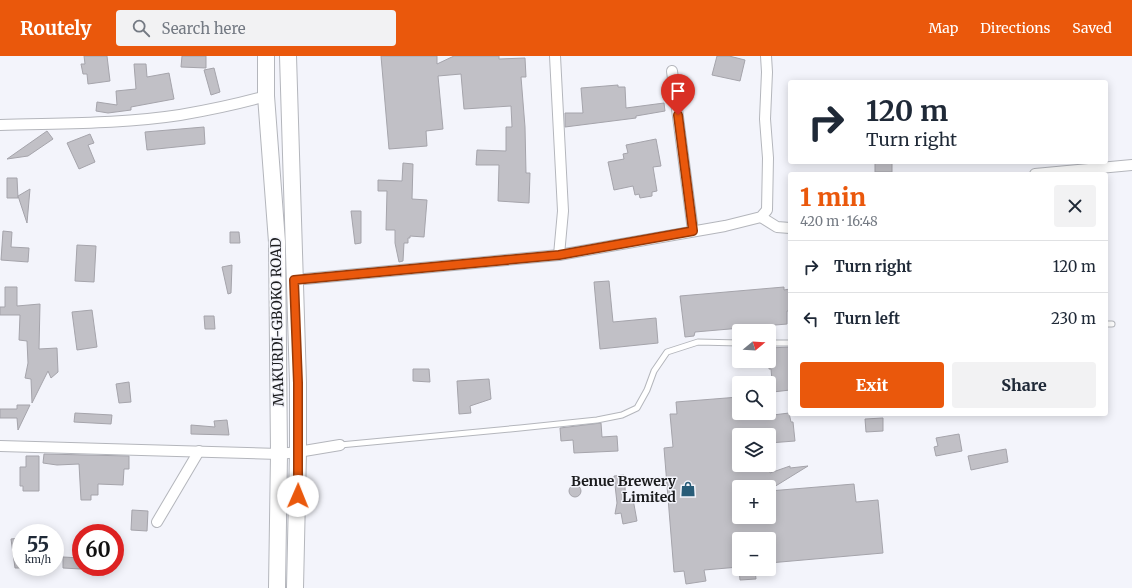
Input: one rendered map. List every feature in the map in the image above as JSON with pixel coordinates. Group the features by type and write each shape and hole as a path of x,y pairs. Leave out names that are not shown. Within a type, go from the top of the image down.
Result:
{"main road":[{"name":"MAKURDI-GBOKO ROAD","path":"266,56 266,96 277,242 279,454 277,588"},
{"path":"288,56 298,383 295,588"}],"street":[{"path":"555,56 563,211 559,255"},
{"path":"294,280 559,255 725,226 761,217 767,210 768,158 765,119 767,72 766,56"},
{"path":"672,71 693,231"},
{"path":"0,125 112,121 179,115 233,105 266,96"},
{"path":"1057,172 1132,165"},
{"path":"761,217 777,227 788,228"},
{"path":"0,446 279,454 340,445"},
{"path":"157,522 199,451"}],"lane":[{"path":"340,445 597,420 622,415 637,408 647,390 654,371 668,352 698,342 732,343"},
{"path":"776,343 788,344"}],"building":[{"path":"84,56 107,56 110,81 88,84 87,74 83,74 81,64 85,64"},
{"path":"182,56 206,56 206,68 181,67"},
{"path":"381,56 437,56 437,64 454,56 499,56 499,59 525,58 526,77 521,77 525,127 526,173 530,173 529,203 498,201 499,165 476,165 477,150 506,151 506,127 512,127 511,106 464,109 461,74 438,76 443,129 426,131 427,146 389,149"},
{"path":"717,56 729,56 745,60 740,81 712,75"},
{"path":"134,64 146,64 147,77 169,73 174,99 131,107 131,110 108,113 96,111 97,102 117,105 116,91 136,89"},
{"path":"214,68 220,92 211,95 204,70"},
{"path":"618,85 618,87 625,87 626,108 664,103 665,111 636,116 636,118 565,127 565,113 583,113 581,88"},
{"path":"204,127 205,144 147,150 145,132"},
{"path":"47,131 53,139 28,156 7,159"},
{"path":"90,134 94,143 88,145 95,162 79,169 67,143"},
{"path":"656,139 661,166 653,167 657,191 652,192 652,196 640,198 639,194 635,195 633,186 614,190 608,162 624,159 623,154 628,153 626,145"},
{"path":"403,163 413,164 412,199 427,200 424,237 410,236 410,238 408,238 408,243 404,243 403,261 399,262 395,243 395,230 386,230 387,191 378,191 378,180 402,181"},
{"path":"875,164 892,164 892,172 875,172"},
{"path":"7,178 17,178 18,198 7,198"},
{"path":"30,189 27,223 18,196"},
{"path":"351,211 361,211 361,243 355,244"},
{"path":"3,231 12,232 11,247 29,248 28,262 1,260"},
{"path":"230,232 239,232 240,243 230,243"},
{"path":"77,245 96,246 94,282 75,281"},
{"path":"232,265 231,293 228,294 222,267"},
{"path":"609,281 613,322 656,318 658,343 600,349 594,282"},
{"path":"5,287 17,287 17,306 40,304 39,349 57,348 58,372 51,378 48,371 32,403 31,379 25,378 28,363 27,341 19,340 20,315 0,315 0,307 5,307"},
{"path":"784,287 784,290 788,289 787,324 732,324 732,329 695,332 694,336 685,337 680,296"},
{"path":"92,310 97,347 77,350 72,312"},
{"path":"204,316 214,316 215,329 205,329"},
{"path":"788,347 788,390 776,392 776,376 772,376 771,369 769,369 776,368 776,348"},
{"path":"413,369 429,369 430,382 413,381"},
{"path":"489,379 491,399 470,406 471,413 459,414 457,381"},
{"path":"129,382 131,402 119,403 116,384"},
{"path":"732,398 732,420 776,420 776,415 788,413 791,422 793,422 795,441 776,442 776,428 732,428 732,472 770,473 790,466 790,468 808,466 776,486 776,480 732,480 732,524 776,524 776,490 854,484 856,502 878,500 883,553 776,562 776,532 732,532 732,568 704,570 706,581 686,584 684,571 674,572 664,448 673,447 670,414 677,414 676,402"},
{"path":"17,405 30,405 18,430 17,418 0,418 0,409 17,409"},
{"path":"75,413 112,415 111,424 74,422"},
{"path":"883,418 883,431 866,432 865,419"},
{"path":"227,420 229,435 191,434 191,425 215,427 214,421"},
{"path":"601,423 602,437 617,436 618,451 574,453 573,440 561,441 560,428"},
{"path":"959,434 962,451 936,456 934,447 938,446 936,438"},
{"path":"1006,449 1008,462 971,470 968,456"},
{"path":"44,454 129,456 129,469 124,469 123,485 98,484 98,495 91,495 91,500 81,500 79,464 57,465 43,463"},
{"path":"26,456 39,456 39,491 23,491 23,486 20,486 20,467 26,467"},
{"path":"624,475 626,500 633,499 637,521 623,524 621,513 615,514 617,503 614,476"},
{"path":"573,485 577,485 581,491 577,497 573,497 569,493 569,489"},
{"path":"132,510 148,511 147,531 131,530"},
{"path":"64,557 72,558 72,568 64,568"},
{"path":"740,576 756,576 756,579 740,580"}],"place":[{"name":"Benue Brewery Limited","path":"688,489"}],"route":[{"path":"298,496 298,383 294,280 559,255 693,231 678,115"}]}
